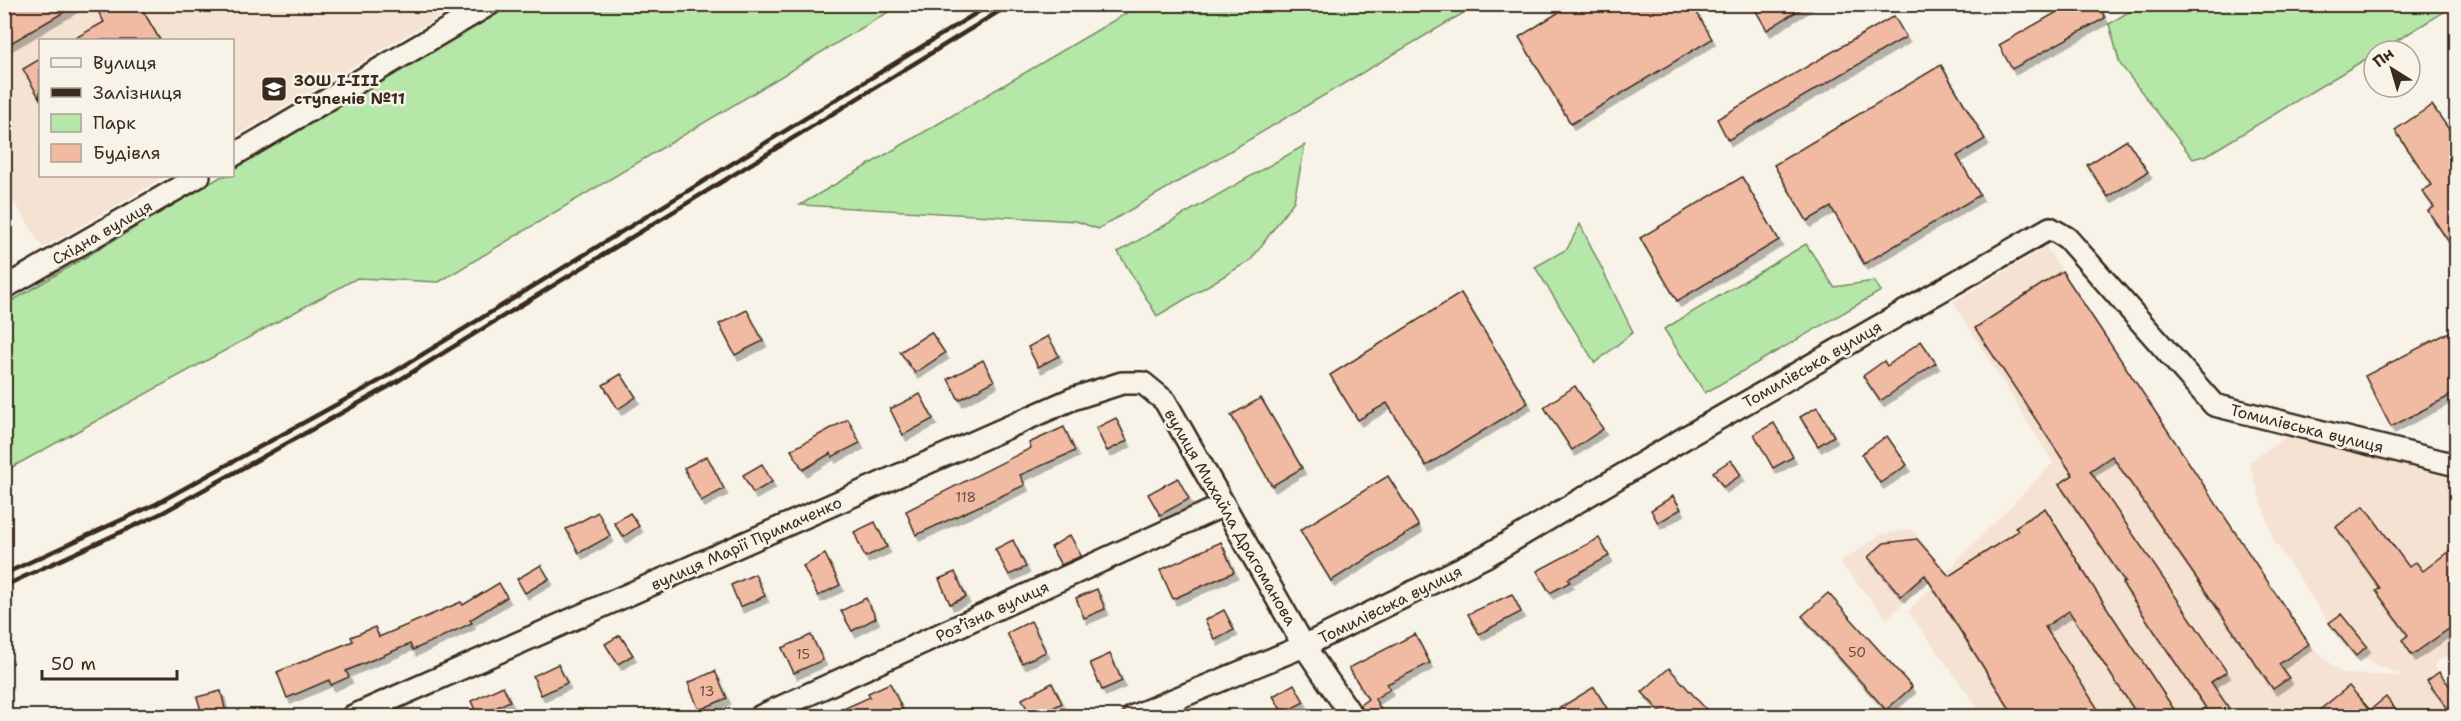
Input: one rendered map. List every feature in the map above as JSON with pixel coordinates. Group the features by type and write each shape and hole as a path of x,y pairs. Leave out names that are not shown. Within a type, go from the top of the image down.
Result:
{"street":[{"path":"234,155 490,4"},
{"name":"Східна вулиця","path":"4,288 197,177"},
{"name":"Томилівська вулиця","path":"1134,717 1304,646 1486,556 1688,436 2050,228 2067,238 2214,405 2457,465"},
{"name":"вулиця Марії Примаченко","path":"353,717 1072,399 1122,383 1143,383"},
{"name":"вулиця Михайла Драгоманова","path":"1143,383 1165,401 1304,646 1352,717"},
{"name":"Розʼїзна вулиця","path":"761,717 1224,505"}],"shaded area":[{"name":"ЗОШ І-ІІІ ступенів №11","path":"5,5 458,5 234,136 234,39 39,39 39,177 164,177 43,248 5,187"},
{"path":"2046,247 2309,644 2342,674 2403,676 2356,656 2329,623 2273,539 2249,462 2299,428 2456,474 2456,647 2434,665 2456,696 2456,716 1984,716 1908,611 2053,463 1953,302"},
{"path":"1912,529 1941,566 1887,619 1840,562 1880,535"}],"green space":[{"path":"2141,4 2455,4 2400,39 2362,39 2362,61 2207,155 2193,159 2120,64 2109,24"},
{"path":"510,5 900,5 439,282 357,278 5,471 5,305 220,177 234,177 234,168"},
{"path":"1140,5 1477,5 1098,229 1076,221 800,205"},
{"path":"1305,145 1294,201 1251,260 1157,316 1118,252"},
{"path":"1580,224 1633,332 1595,363 1535,267 1567,249"},
{"path":"1806,244 1834,287 1874,281 1881,291 1705,393 1664,329"}],"building":[{"path":"4,4 78,4 4,47"},
{"path":"94,4 139,4 159,39 74,39 104,22"},
{"path":"1572,4 1692,4 1712,39 1571,124 1519,37"},
{"path":"1752,4 1809,4 1767,30"},
{"path":"2071,4 2098,4 2105,18 2012,69 1999,45"},
{"path":"1894,16 1906,37 1728,140 1717,119"},
{"path":"39,60 39,97 23,69"},
{"path":"1941,65 1985,139 1957,156 1980,195 1864,264 1831,207 1807,221 1774,165"},
{"path":"2432,105 2457,141 2457,254 2428,211 2434,207 2422,191 2432,185 2395,130"},
{"path":"2127,140 2148,172 2108,197 2087,165"},
{"path":"1742,177 1779,240 1677,301 1640,238"},
{"path":"2062,271 2309,644 2279,664 2289,678 2273,689 2112,456 2090,471 2227,672 2211,682 2235,717 2212,717 2122,583 2125,582 2059,484 2073,475 1975,328"},
{"path":"1461,293 1528,403 1426,466 1387,403 1358,420 1330,375"},
{"path":"747,310 763,341 735,355 719,324"},
{"path":"2457,328 2457,392 2391,427 2365,376"},
{"path":"931,332 945,353 915,373 900,352"},
{"path":"1048,336 1059,356 1038,367 1028,347"},
{"path":"1921,341 1936,363 1880,401 1863,376 1884,361 1887,366"},
{"path":"983,360 994,381 959,400 948,379"},
{"path":"621,374 636,397 618,409 603,385"},
{"path":"1575,386 1603,429 1572,450 1544,407"},
{"path":"920,394 933,419 903,435 890,409"},
{"path":"1261,398 1302,468 1272,486 1231,415"},
{"path":"1817,407 1834,436 1818,446 1800,417"},
{"path":"1116,418 1127,441 1107,451 1096,428"},
{"path":"848,419 860,443 832,457 831,453 803,470 791,450"},
{"path":"1774,423 1793,457 1773,468 1754,434"},
{"path":"1064,427 1075,451 1020,475 1025,485 916,535 906,511 1031,448 1029,443"},
{"path":"1887,436 1907,465 1880,483 1861,454"},
{"path":"707,456 724,489 701,501 684,468"},
{"path":"1731,460 1741,475 1723,487 1713,472"},
{"path":"762,464 772,482 753,493 743,475"},
{"path":"1388,476 1419,526 1331,581 1300,530"},
{"path":"1178,478 1189,499 1160,515 1148,494"},
{"path":"1673,496 1681,509 1658,523 1651,510"},
{"path":"2364,506 2409,567 2416,562 2423,571 2457,545 2457,623 2412,655 2402,640 2408,635 2376,591 2380,588 2336,527"},
{"path":"2045,508 2092,585 2179,717 2139,717 2069,611 2045,627 2103,717 2015,717 1925,575 1901,596 1868,557 1884,543 1917,539 1949,576 2018,531 2015,527"},
{"path":"598,512 610,536 579,553 566,529"},
{"path":"630,513 639,526 623,537 614,523"},
{"path":"875,522 887,547 865,557 854,532"},
{"path":"1070,535 1081,556 1061,565 1051,547"},
{"path":"1599,538 1609,556 1568,579 1570,582 1550,593 1537,571"},
{"path":"1013,540 1026,567 1009,575 995,549"},
{"path":"1221,542 1234,572 1173,599 1160,570"},
{"path":"825,554 840,585 818,596 803,566"},
{"path":"541,565 549,579 525,593 517,579"},
{"path":"955,572 966,597 950,604 939,579"},
{"path":"755,574 765,596 740,607 731,585"},
{"path":"499,583 507,597 470,620 472,623 413,650 410,644 346,671 349,677 331,685 329,680 287,698 277,672 353,641 351,637 375,627 379,637 461,602 463,605"},
{"path":"1097,589 1105,609 1084,618 1076,598"},
{"path":"1828,593 1912,687 1886,710 1802,616"},
{"path":"1512,594 1521,612 1479,634 1468,614"},
{"path":"866,598 876,618 852,631 841,611"},
{"path":"1224,610 1234,630 1215,640 1205,620"},
{"path":"2341,614 2367,646 2356,656 2329,623"},
{"path":"1031,621 1046,652 1022,663 1007,633"},
{"path":"1415,634 1430,663 1387,684 1390,689 1375,699 1385,717 1366,717 1360,705 1368,699 1349,668"},
{"path":"620,635 633,655 618,664 605,644"},
{"path":"811,635 823,660 794,673 782,648"},
{"path":"1110,654 1122,681 1102,690 1090,663"},
{"path":"558,664 567,683 541,695 533,676"},
{"path":"1669,668 1713,717 1665,717 1642,692"},
{"path":"715,671 727,698 699,710 688,683"},
{"path":"2439,672 2457,696 2457,717 2454,717 2427,681"},
{"path":"890,683 906,717 826,717 870,697 868,693"},
{"path":"1052,683 1062,703 1037,717 1031,717 1022,699"},
{"path":"1294,684 1304,702 1283,713 1273,696"},
{"path":"503,686 510,701 478,716 471,701"},
{"path":"2349,686 2370,710 2386,697 2401,717 2311,717"},
{"path":"1594,687 1612,717 1545,717"},
{"path":"221,691 227,717 203,717 197,697"}],"railway":[{"path":"4,574 156,504 381,380 991,4"},
{"path":"4,586 162,513 388,387 1011,4"}],"place":[{"name":"ЗОШ І-ІІІ ступенів №11","path":"274,89"}]}
